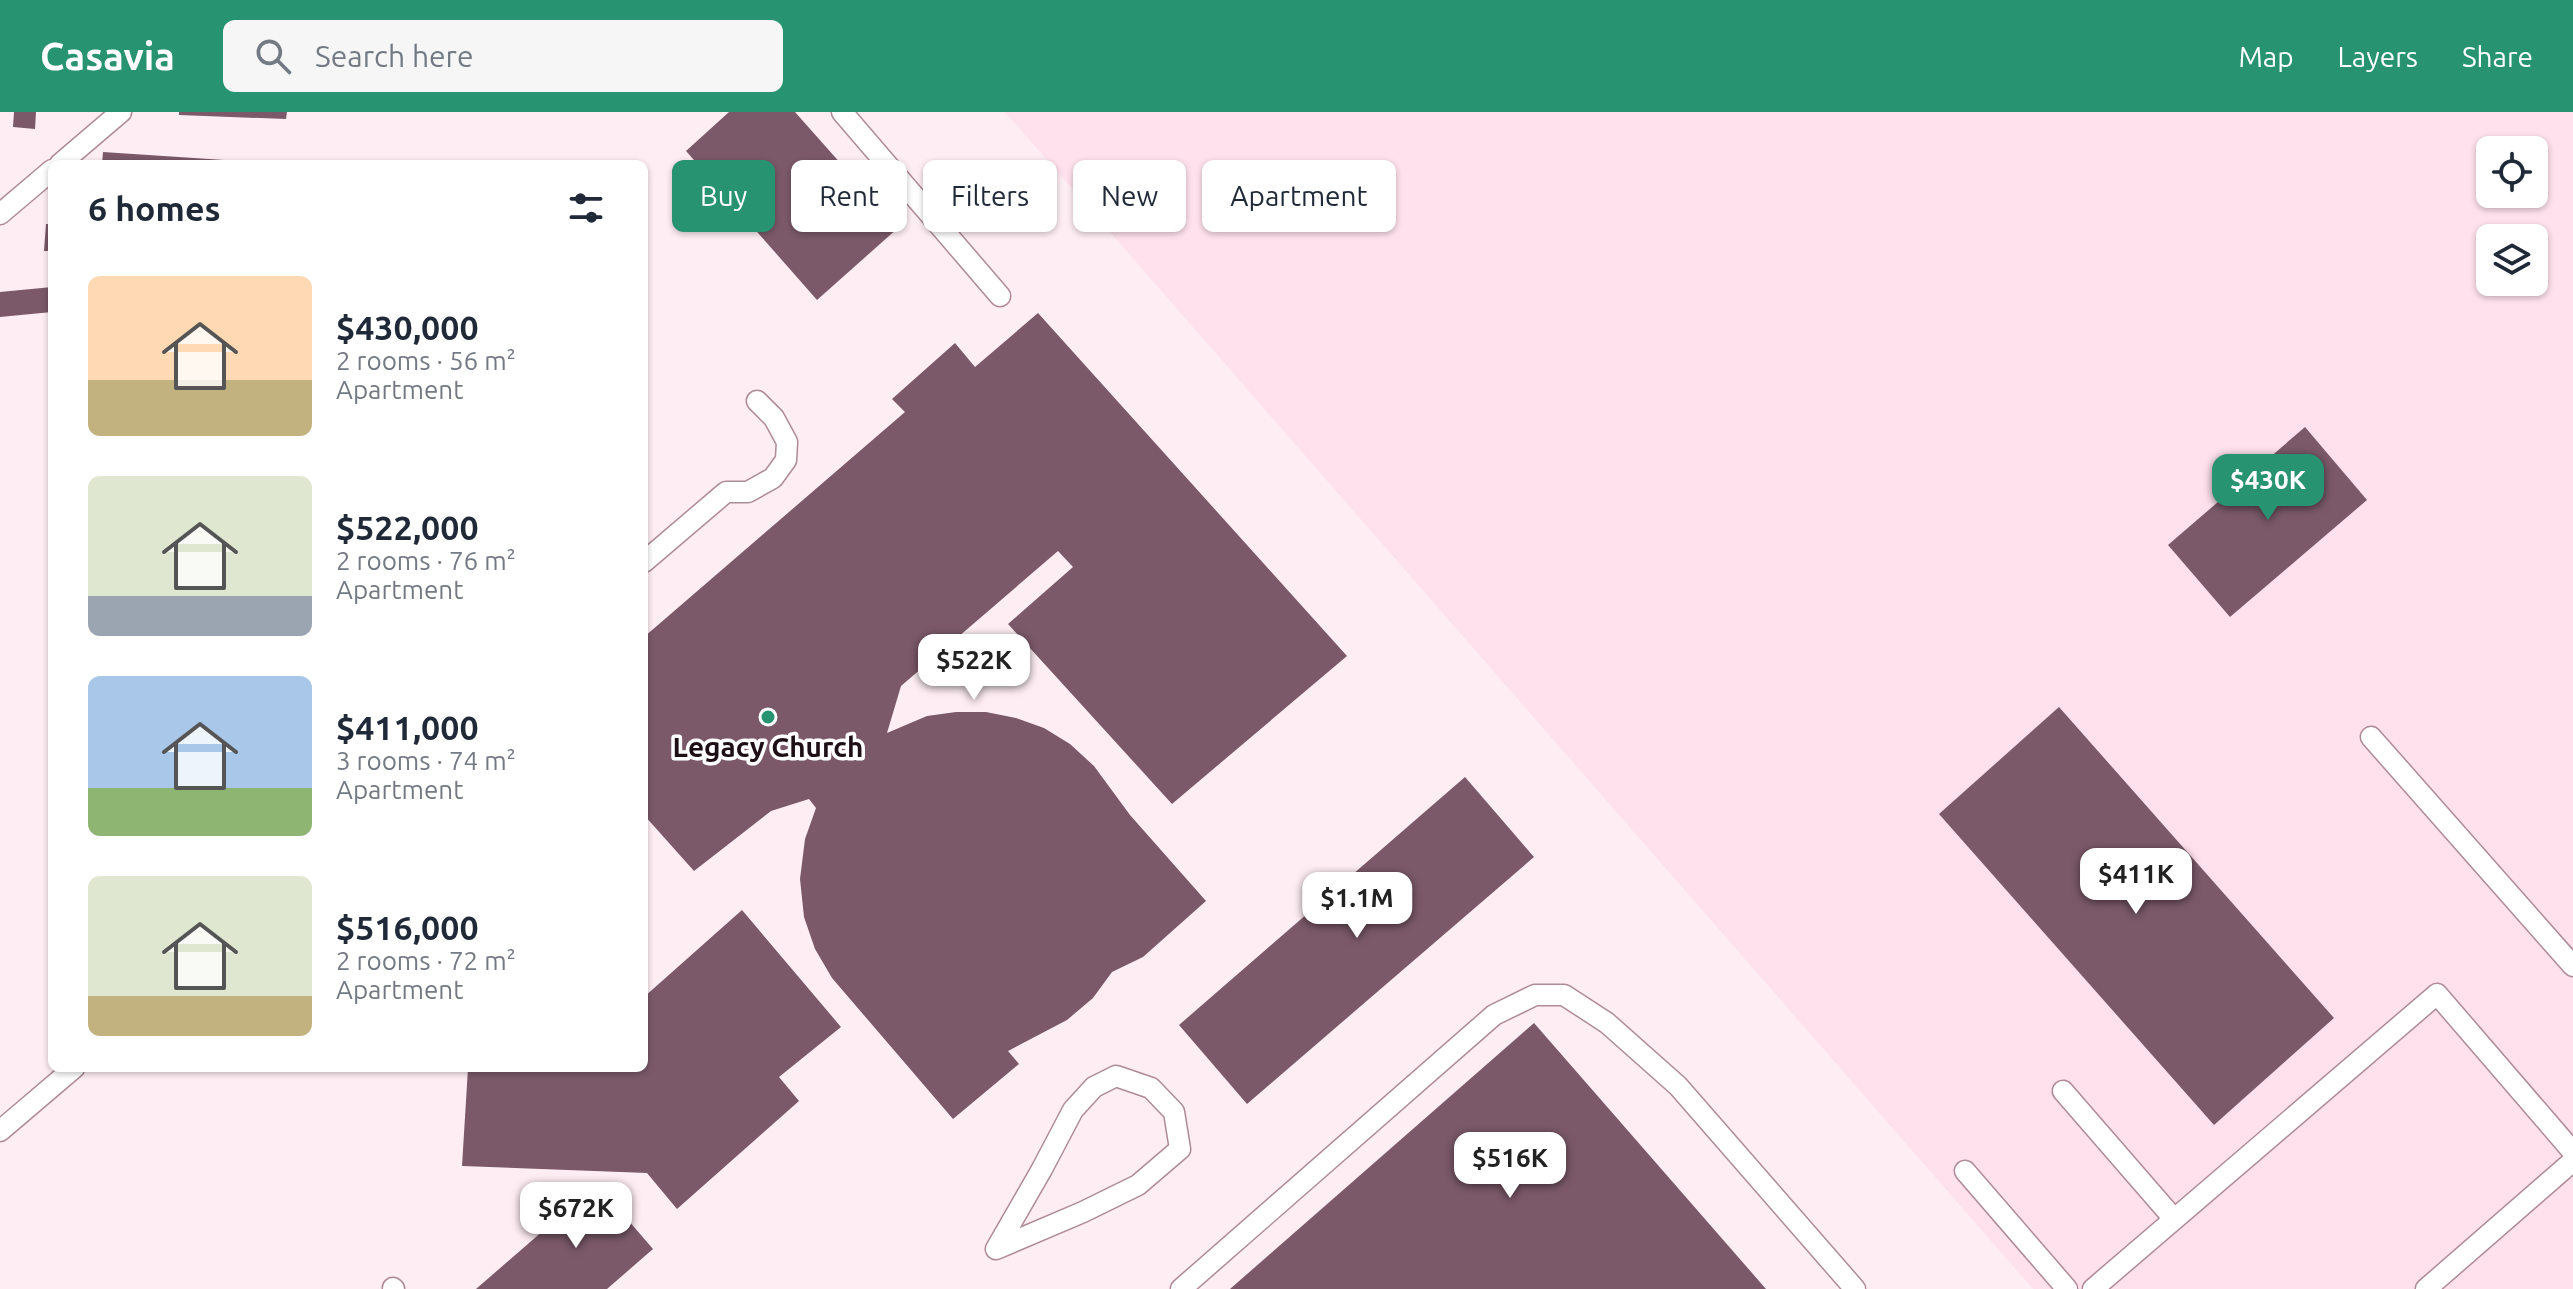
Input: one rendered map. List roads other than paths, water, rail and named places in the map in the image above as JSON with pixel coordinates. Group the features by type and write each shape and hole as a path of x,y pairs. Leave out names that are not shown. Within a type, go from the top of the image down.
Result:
{"lane":[{"path":"65,160 121,112"},
{"path":"842,112 1000,296"},
{"path":"0,214 48,173"},
{"path":"648,559 726,492 748,492 773,478 780,469 786,460 787,442 774,418 757,401"},
{"path":"2371,737 2573,966"},
{"path":"2093,1289 2437,994 2573,1152"},
{"path":"1181,1289 1494,1015 1535,995 1564,995 1607,1023 1678,1086 1855,1289"},
{"path":"0,1131 69,1072"},
{"path":"1116,1076 1151,1088 1174,1112 1180,1149 1138,1185 996,1249 1073,1110 1094,1087 1116,1076"},
{"path":"2063,1091 2174,1219"},
{"path":"2426,1289 2573,1161"},
{"path":"1965,1171 2067,1289"}],"place":[{"name":"Legacy Church","path":"768,717"}]}
